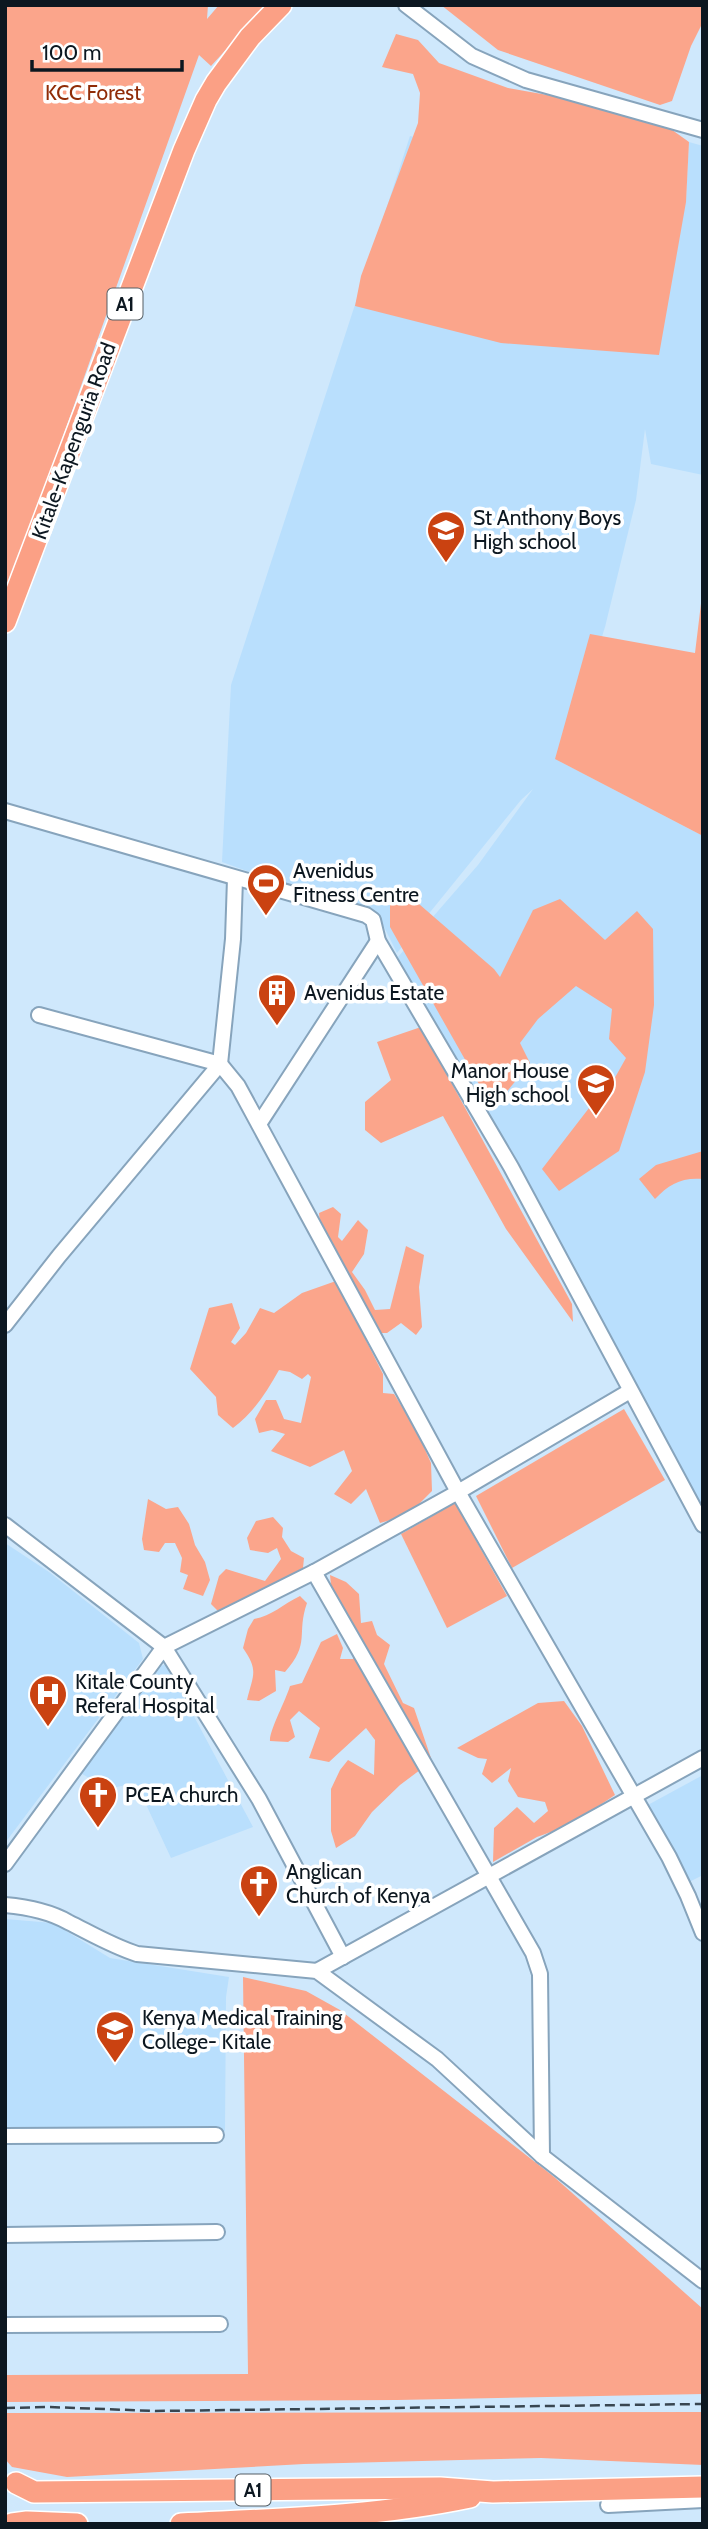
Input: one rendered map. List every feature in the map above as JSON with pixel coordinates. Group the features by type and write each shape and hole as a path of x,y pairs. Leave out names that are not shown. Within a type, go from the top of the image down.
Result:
{"highway":[{"name":"Kitale-Kapenguria Road","path":"5,622 206,100 250,37 281,5"},
{"name":"A1","path":"11,2478 34,2492 440,2488 493,2492 703,2487"},
{"name":"A1","path":"6,2524 18,2511 21,2493 11,2478"},
{"name":"A1","path":"181,2524 321,2517 440,2503 493,2492"},
{"path":"12,2524 78,2524"}],"street":[{"path":"406,5 472,56 526,80 703,130"},
{"path":"5,811 366,915 373,920 378,941 511,1167 703,1525"},
{"path":"5,1325 59,1255 220,1064 233,939 235,879"},
{"path":"259,1124 378,941"},
{"path":"39,1015 220,1064 238,1086 458,1492 674,1867 703,1933"},
{"path":"5,1864 164,1647 314,1572 458,1492 630,1391"},
{"path":"5,1525 164,1647 258,1799 343,1957"},
{"path":"314,1572 522,1933 540,1974 542,2156"},
{"path":"317,1971 703,1758"},
{"path":"5,1905 44,1912 67,1921 112,1946 137,1954 317,1971 437,2059 542,2156 703,2281"},
{"path":"5,2136 216,2136"},
{"path":"5,2235 217,2232"},
{"path":"5,2325 220,2324"},
{"path":"608,2505 703,2500"}],"shaded area":[{"name":"St Anthony Boys High school","path":"410,136 686,199 689,142 703,146 703,475 651,464 645,429 636,500 605,627 561,762 703,836 703,1509 580,1278 398,957 478,865 533,789 521,800 397,953 380,919 222,862 231,685"},
{"name":"Kitale County Referal Hospital","path":"5,1543 49,1572 139,1643 143,1659 5,1843"},
{"path":"166,1664 253,1827 171,1858 136,1783 107,1789 79,1772 156,1668"},
{"path":"703,1775 703,1875 687,1883 646,1806"},
{"name":"Kenya Medical Training College- Kitale","path":"5,1919 53,1923 110,1958 229,1977 226,1997 225,2131 5,2132"}],"green space":[{"name":"KCC Forest","path":"5,5 208,5 207,19 219,5 267,5 211,66 199,55 5,599"},
{"path":"441,5 703,5 703,22 691,46 672,101 660,105 498,50"},
{"path":"396,34 418,40 439,63 508,88 581,101 661,122 689,142 686,202 659,355 501,343 355,306 361,276 418,123 420,93 413,74 382,67"},
{"path":"703,587 703,836 555,759 590,634 695,653"},
{"path":"390,899 419,904 500,977 533,910 560,899 605,940 637,911 653,929 654,1005 645,1072 619,1151 559,1191 542,1169 589,1108 604,1097 626,1058 609,1039 612,1009 576,986 538,1019 520,1043 530,1063 493,1109 390,927"},
{"path":"421,1027 572,1304 573,1322 506,1229 443,1116 381,1143 365,1130 365,1102 391,1080 377,1042"},
{"path":"703,1151 703,1179 676,1183 655,1199 639,1179 656,1165"},
{"path":"333,1207 341,1214 338,1237 342,1241 358,1220 368,1230 364,1254 352,1272 375,1310 390,1309 406,1246 424,1255 419,1287 422,1327 416,1335 401,1323 387,1333 377,1333 320,1224 319,1213"},
{"path":"336,1281 383,1374 383,1393 394,1394 416,1429 431,1463 432,1491 408,1515 380,1523 366,1489 351,1504 334,1494 352,1471 344,1450 310,1467 271,1451 285,1434 272,1430 259,1433 255,1419 266,1400 276,1400 284,1419 301,1423 311,1377 308,1374 302,1379 290,1372 279,1370 259,1402 233,1428 218,1415 216,1397 190,1369 209,1308 232,1303 240,1328 231,1342 235,1345 246,1333 260,1308 274,1313 302,1293"},
{"path":"624,1409 665,1480 512,1568 476,1496"},
{"path":"148,1499 166,1509 178,1507 189,1524 210,1580 203,1596 183,1589 188,1575 180,1572 182,1558 175,1543 165,1543 159,1552 144,1550 142,1539"},
{"path":"455,1503 507,1596 447,1628 401,1534"},
{"path":"273,1517 283,1528 282,1537 291,1551 304,1558 303,1568 220,1613 211,1604 219,1576 226,1569 265,1581 281,1559 277,1548 268,1553 250,1550 247,1538 256,1521"},
{"path":"330,1575 346,1582 359,1594 361,1623 372,1621 377,1635 390,1645 384,1664 403,1703 414,1708 432,1761 400,1785 372,1812 355,1836 336,1848 331,1831 331,1789 348,1760 374,1775 375,1740 366,1728 329,1762 309,1758 320,1728 299,1711 290,1720 295,1737 288,1742 270,1741 290,1686 302,1683 321,1642 337,1634 343,1648 340,1659 353,1659 352,1626 332,1594"},
{"path":"300,1596 307,1603 298,1653 285,1672 275,1670 276,1691 259,1701 247,1700 253,1679 253,1668 243,1648 248,1629 254,1619 272,1613"},
{"path":"564,1701 582,1726 615,1795 570,1825 537,1837 493,1862 494,1828 517,1807 534,1823 548,1811 545,1802 518,1797 508,1781 511,1768 492,1783 482,1774 487,1759 478,1758 457,1748 538,1703"},
{"path":"243,1977 306,1991 340,2010 553,2176 703,2309 703,2394 397,2400 5,2402 5,2375 248,2374"},
{"path":"703,2412 703,2465 541,2458 304,2464 67,2477 12,2467 5,2459 5,2413"}],"railway":[{"path":"5,2408 155,2411 703,2404"}],"place":[{"name":"St Anthony Boys High school","path":"446,564"},
{"name":"Avenidus Fitness Centre","path":"266,917"},
{"name":"Avenidus Estate","path":"277,1027"},
{"name":"Manor House High school","path":"596,1117"},
{"name":"Kitale County Referal Hospital","path":"48,1728"},
{"name":"PCEA church","path":"98,1829"},
{"name":"Anglican Church of Kenya","path":"259,1918"},
{"name":"Kenya Medical Training College- Kitale","path":"115,2064"}]}
